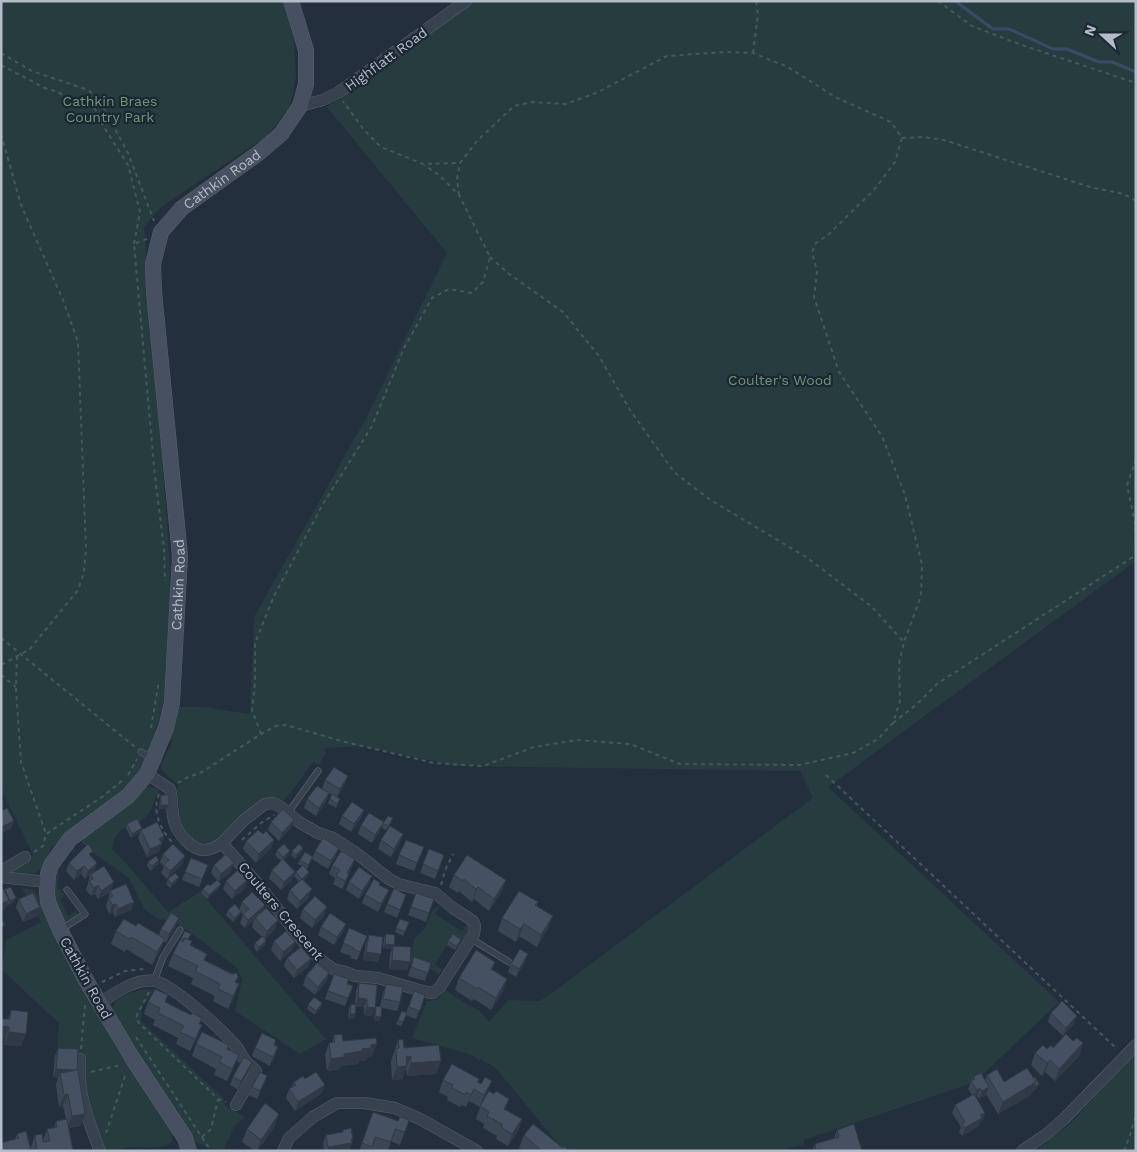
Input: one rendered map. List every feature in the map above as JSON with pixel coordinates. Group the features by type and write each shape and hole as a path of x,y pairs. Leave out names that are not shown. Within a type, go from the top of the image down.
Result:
{"main road":[{"name":"Cathkin Road","path":"189,1151 185,1138 133,1059 87,982 48,902 47,882 51,865 70,838 128,796 146,774 148,755 166,728 172,702 180,556 154,292 153,264 161,232 182,208 260,152 281,134 300,106 306,84 306,50 290,1"}],"street":[{"name":"Highflatt Road","path":"300,106 323,100 339,92 466,1"},
{"path":"146,774 170,788 176,826 183,838 199,849 213,848 222,843 244,820 265,804 273,803 299,822 318,833 333,838 355,852 398,884 437,894 453,908 473,920 475,926 470,938"},
{"name":"Coulters Crescent","path":"222,843 315,954 335,970 355,976 378,978 433,993 440,987 470,938"},
{"path":"1,871 25,857"},
{"path":"1,877 47,882"},
{"path":"99,1004 130,984 154,981 166,986 205,1016 240,1051 243,1059 256,1071 236,1105"},
{"path":"1022,1151 1064,1119 1136,1045"},
{"path":"80,1059 79,1075 85,1114 100,1151"},
{"path":"283,1151 289,1138 313,1117 337,1103 364,1103 395,1108 422,1120 477,1151"}],"lane":[{"path":"288,813 318,771"},
{"path":"60,930 85,914 67,890"},
{"path":"154,981 163,957 180,930"},
{"path":"470,938 509,962"}],"path":[{"path":"753,53 758,15 756,1"},
{"path":"938,1 972,26 1019,44 1136,83"},
{"path":"459,195 460,162 478,141 514,106 532,102 566,104 596,93 667,56 726,52 753,53 788,68 835,96 891,122 902,138"},
{"path":"1,53 32,71 88,90 98,98 128,153 152,217 161,232 134,244"},
{"path":"1,65 44,88 58,92 70,100 82,100 94,108 128,165 140,212 134,244 155,478 164,548 165,584"},
{"path":"339,92 364,130 381,147 423,164 459,195 490,257 509,274 563,312 599,356 630,410 674,472 709,499 806,557 872,606 904,642"},
{"path":"1,134 21,205 63,300 78,342 86,549 84,572 78,590 30,649 1,665"},
{"path":"902,138 924,137 944,140 1090,187 1124,194 1136,201"},
{"path":"893,723 900,701 899,664 904,642 921,596 922,565 905,496 882,436 839,372 814,297 817,272 812,252 816,243 829,234 874,190 895,162 902,138"},
{"path":"423,164 460,162"},
{"path":"261,734 252,710 255,683 255,643 274,596 323,504 372,426 404,348 432,298 449,289 472,293 483,282 490,257"},
{"path":"1136,459 1127,485 1135,524 1136,547"},
{"path":"170,788 186,778 202,772 261,734 276,726 286,725 345,742 434,763 474,766 483,766 534,746 578,740 630,744 680,764 799,766 853,753 878,739 937,684 1136,555"},
{"path":"1,638 148,755"},
{"path":"17,656 16,687 21,762 46,834 43,846 25,857"},
{"path":"1,675 16,687"},
{"path":"46,834 102,797 126,778 148,755 148,738 160,677"},
{"path":"826,775 1125,1056"},
{"path":"437,894 453,854"},
{"path":"154,981 136,1017 218,1099 236,1105"},
{"path":"80,1059 87,982"},
{"path":"131,1030 209,1148 209,1151"},
{"path":"79,1075 122,1064"},
{"path":"100,1151 127,1070"},
{"path":"202,1138 211,1129 218,1099"},
{"path":"1124,1151 1136,1115"}],"green space":[{"name":"Cathkin Braes Country Park","path":"1,1 283,1 294,40 296,76 290,106 267,136 161,207 144,227 172,608 165,694 153,748 128,787 67,832 50,850 42,868 29,874 10,872 33,855 1,789"},
{"name":"Coulter's Wood","path":"474,1 1136,1 1136,561 828,787 1059,1002 975,1082 804,1140 804,1145 775,1151 564,1151 495,1067 466,1053 412,1038 427,1001 438,998 445,990 479,1010 489,1022 508,1000 539,1001 548,996 813,798 800,771 456,766 362,746 325,748 326,752 319,765 313,762 282,802 273,797 263,800 213,842 197,842 188,836 182,826 176,788 179,786 161,769 161,764 173,741 169,739 179,707 204,707 250,714 254,617 366,418 447,253 327,107"},
{"path":"151,787 159,790 149,812 142,820 117,835 112,849 168,912 200,892 326,1039 300,1054 235,1011 242,979 236,967 187,930 170,920 158,919 144,909 129,878 88,849 79,839 146,788"},
{"path":"66,854 59,870 58,889 65,896 60,899 68,916 76,911 77,913 76,918 66,922 61,919 57,909 53,886 57,871"},
{"path":"22,888 33,890 37,895 48,922 173,1131 172,1142 167,1145 148,1148 129,1147 105,1151 57,1052 59,1023 2,970 6,940 41,922"},
{"path":"438,906 435,914 462,931 470,923 468,932 461,942 459,944 451,938 435,964 442,970 439,974 410,962 414,939 425,928 432,911"},
{"path":"145,989 154,990 141,1009 141,1021 223,1098 225,1106 245,1117 235,1125 223,1151 209,1148 194,1141 111,1013 112,1007 123,996"},
{"path":"1136,1052 1136,1151 1036,1151 1070,1124"}],"building":[{"path":"334,767 348,776 340,789 325,780"},
{"path":"317,786 329,793 319,808 307,799"},
{"path":"332,794 340,799 337,804 330,799"},
{"path":"161,795 169,795 169,805 161,805"},
{"path":"352,802 364,810 354,824 342,816"},
{"path":"7,808 14,821 1,827 1,811"},
{"path":"283,809 294,820 282,833 271,822"},
{"path":"369,813 384,822 375,835 361,825"},
{"path":"388,816 393,818 388,826 383,823"},
{"path":"137,819 142,828 132,834 127,824"},
{"path":"157,822 164,836 159,839 162,844 150,849 141,830"},
{"path":"390,826 403,834 394,849 381,840"},
{"path":"258,830 263,834 266,831 274,840 259,854 246,841"},
{"path":"323,838 339,848 331,861 315,851"},
{"path":"406,840 424,847 417,863 399,855"},
{"path":"88,844 93,851 89,854 97,863 88,871 84,866 77,871 69,863"},
{"path":"173,844 185,856 170,871 164,865 169,860 163,854"},
{"path":"284,844 290,851 283,857 277,850"},
{"path":"299,844 303,848 296,855 292,851"},
{"path":"429,849 444,855 438,871 423,864"},
{"path":"341,851 355,859 345,881 336,876 340,870 332,866"},
{"path":"305,852 313,857 308,865 300,860"},
{"path":"226,854 234,863 221,874 214,865"},
{"path":"467,855 506,880 494,899 478,887 476,889 464,879 463,881 454,875"},
{"path":"156,856 159,860 152,866 148,862"},
{"path":"191,858 208,865 202,879 185,872"},
{"path":"283,859 295,872 284,882 272,870"},
{"path":"303,865 309,872 302,879 296,872"},
{"path":"104,866 114,882 101,891 98,885 94,888 89,881 93,879 91,874"},
{"path":"359,867 372,876 362,891 349,882"},
{"path":"239,869 247,880 235,891 226,881"},
{"path":"175,873 179,877 171,884 168,879"},
{"path":"302,879 312,889 300,901 290,890"},
{"path":"374,879 380,883 379,885 389,890 381,904 365,895"},
{"path":"217,880 221,884 209,895 203,889 208,884 210,886"},
{"path":"126,884 134,902 118,909 116,904 112,905 109,898 113,896 110,891"},
{"path":"1,885 9,900 1,904"},
{"path":"11,887 16,898 10,901 5,889"},
{"path":"394,888 406,895 400,910 387,904"},
{"path":"519,891 538,902 535,905 553,916 541,935 524,924 520,929 502,918"},
{"path":"252,892 265,905 248,920 243,914 249,909 242,902"},
{"path":"33,893 40,907 26,914 19,899"},
{"path":"416,893 434,899 429,913 411,907"},
{"path":"315,896 327,907 315,920 303,909"},
{"path":"235,904 241,912 234,918 228,910"},
{"path":"266,908 278,920 267,931 255,918"},
{"path":"171,913 179,918 169,934 161,929"},
{"path":"330,913 346,924 337,937 321,927"},
{"path":"1,918 5,925 1,927"},
{"path":"124,919 136,926 138,923 165,939 157,952 116,931"},
{"path":"400,919 409,922 405,932 396,928"},
{"path":"349,928 367,936 360,952 343,943"},
{"path":"185,931 191,934 185,940 181,938"},
{"path":"286,931 295,942 283,952 274,941"},
{"path":"386,934 395,935 394,945 385,944"},
{"path":"453,934 461,940 456,946 448,941"},
{"path":"369,935 383,937 381,954 366,952"},
{"path":"263,936 266,941 259,947 255,943"},
{"path":"185,938 192,941 190,945 207,954 204,960 232,974 237,973 238,977 235,982 239,984 233,996 218,989 220,984 195,971 198,966 173,954 180,940 183,942"},
{"path":"393,946 411,947 410,962 392,960"},
{"path":"301,947 311,959 297,970 287,958"},
{"path":"520,949 528,954 519,969 511,964"},
{"path":"476,950 495,962 491,969 507,979 496,998 459,978"},
{"path":"414,957 431,963 428,973 411,967"},
{"path":"317,963 329,973 318,987 306,976"},
{"path":"334,974 349,979 347,984 353,986 348,998 328,991"},
{"path":"359,983 377,985 375,1008 367,1007 367,999 358,998"},
{"path":"386,984 403,987 400,1002 383,999"},
{"path":"155,989 168,995 165,1002 191,1015 192,1013 202,1018 199,1024 202,1025 195,1039 180,1032 184,1026 158,1013 160,1008 148,1002"},
{"path":"414,991 425,995 420,1011 409,1007"},
{"path":"314,997 322,1003 316,1011 308,1005"},
{"path":"1062,1001 1077,1016 1066,1028 1051,1013"},
{"path":"351,1004 356,1005 355,1014 350,1014"},
{"path":"376,1006 382,1007 381,1017 375,1016"},
{"path":"11,1010 28,1012 26,1034 9,1032 9,1027 1,1026 1,1019 10,1019"},
{"path":"402,1011 407,1013 403,1022 398,1020"},
{"path":"202,1032 229,1045 227,1049 239,1055 232,1069 219,1062 222,1057 196,1044"},
{"path":"262,1033 276,1040 274,1045 278,1047 273,1057 255,1048"},
{"path":"342,1034 343,1041 376,1038 377,1044 371,1045 371,1048 362,1049 363,1051 344,1054 344,1057 331,1059 329,1043 335,1042 334,1035"},
{"path":"1066,1034 1073,1041 1077,1038 1083,1043 1059,1069 1050,1060 1047,1063 1035,1053 1043,1045 1047,1049 1051,1045 1053,1048"},
{"path":"403,1039 404,1048 439,1045 441,1061 411,1063 411,1056 406,1057 407,1066 397,1067 396,1049 399,1048 398,1040"},
{"path":"58,1048 78,1049 77,1070 56,1069"},
{"path":"244,1057 252,1062 241,1081 233,1077"},
{"path":"452,1064 479,1079 477,1082 481,1084 485,1077 492,1081 484,1095 474,1089 471,1095 466,1092 465,1095 452,1088 453,1085 443,1080"},
{"path":"1027,1068 1036,1082 1003,1102 987,1075 997,1069 1004,1082"},
{"path":"78,1070 85,1114 72,1116 68,1094 64,1095 60,1073"},
{"path":"260,1072 267,1076 260,1091 252,1087"},
{"path":"316,1072 325,1085 298,1102 289,1089 296,1085 294,1082 303,1076 305,1079"},
{"path":"981,1073 989,1087 982,1091 980,1088 977,1090 971,1081 975,1079 973,1077"},
{"path":"1035,1077 1039,1084 1034,1087 1036,1082 1033,1078"},
{"path":"489,1091 494,1094 496,1091 509,1099 504,1109 522,1119 512,1134 501,1127 502,1124 487,1116 489,1112 480,1106"},
{"path":"974,1094 985,1113 980,1115 982,1118 965,1128 962,1123 965,1122 955,1105"},
{"path":"265,1103 279,1114 261,1140 247,1129"},
{"path":"373,1112 398,1121 400,1117 409,1120 405,1132 395,1129 391,1142 375,1137 372,1147 362,1143"},
{"path":"67,1119 73,1151 37,1151 35,1135 42,1134 43,1142 50,1141 47,1129 57,1127 56,1121"},
{"path":"533,1124 563,1148 564,1146 570,1151 542,1151 524,1135"},
{"path":"854,1124 862,1151 816,1150 815,1144 839,1137 837,1130"},
{"path":"351,1128 352,1143 328,1147 326,1135 343,1132 343,1130"},
{"path":"26,1131 31,1151 1,1151 1,1143 19,1138 17,1134"}],"waterway":[{"path":"955,1 993,29 1009,29 1053,49 1067,49 1099,62 1112,62 1136,72"}]}
